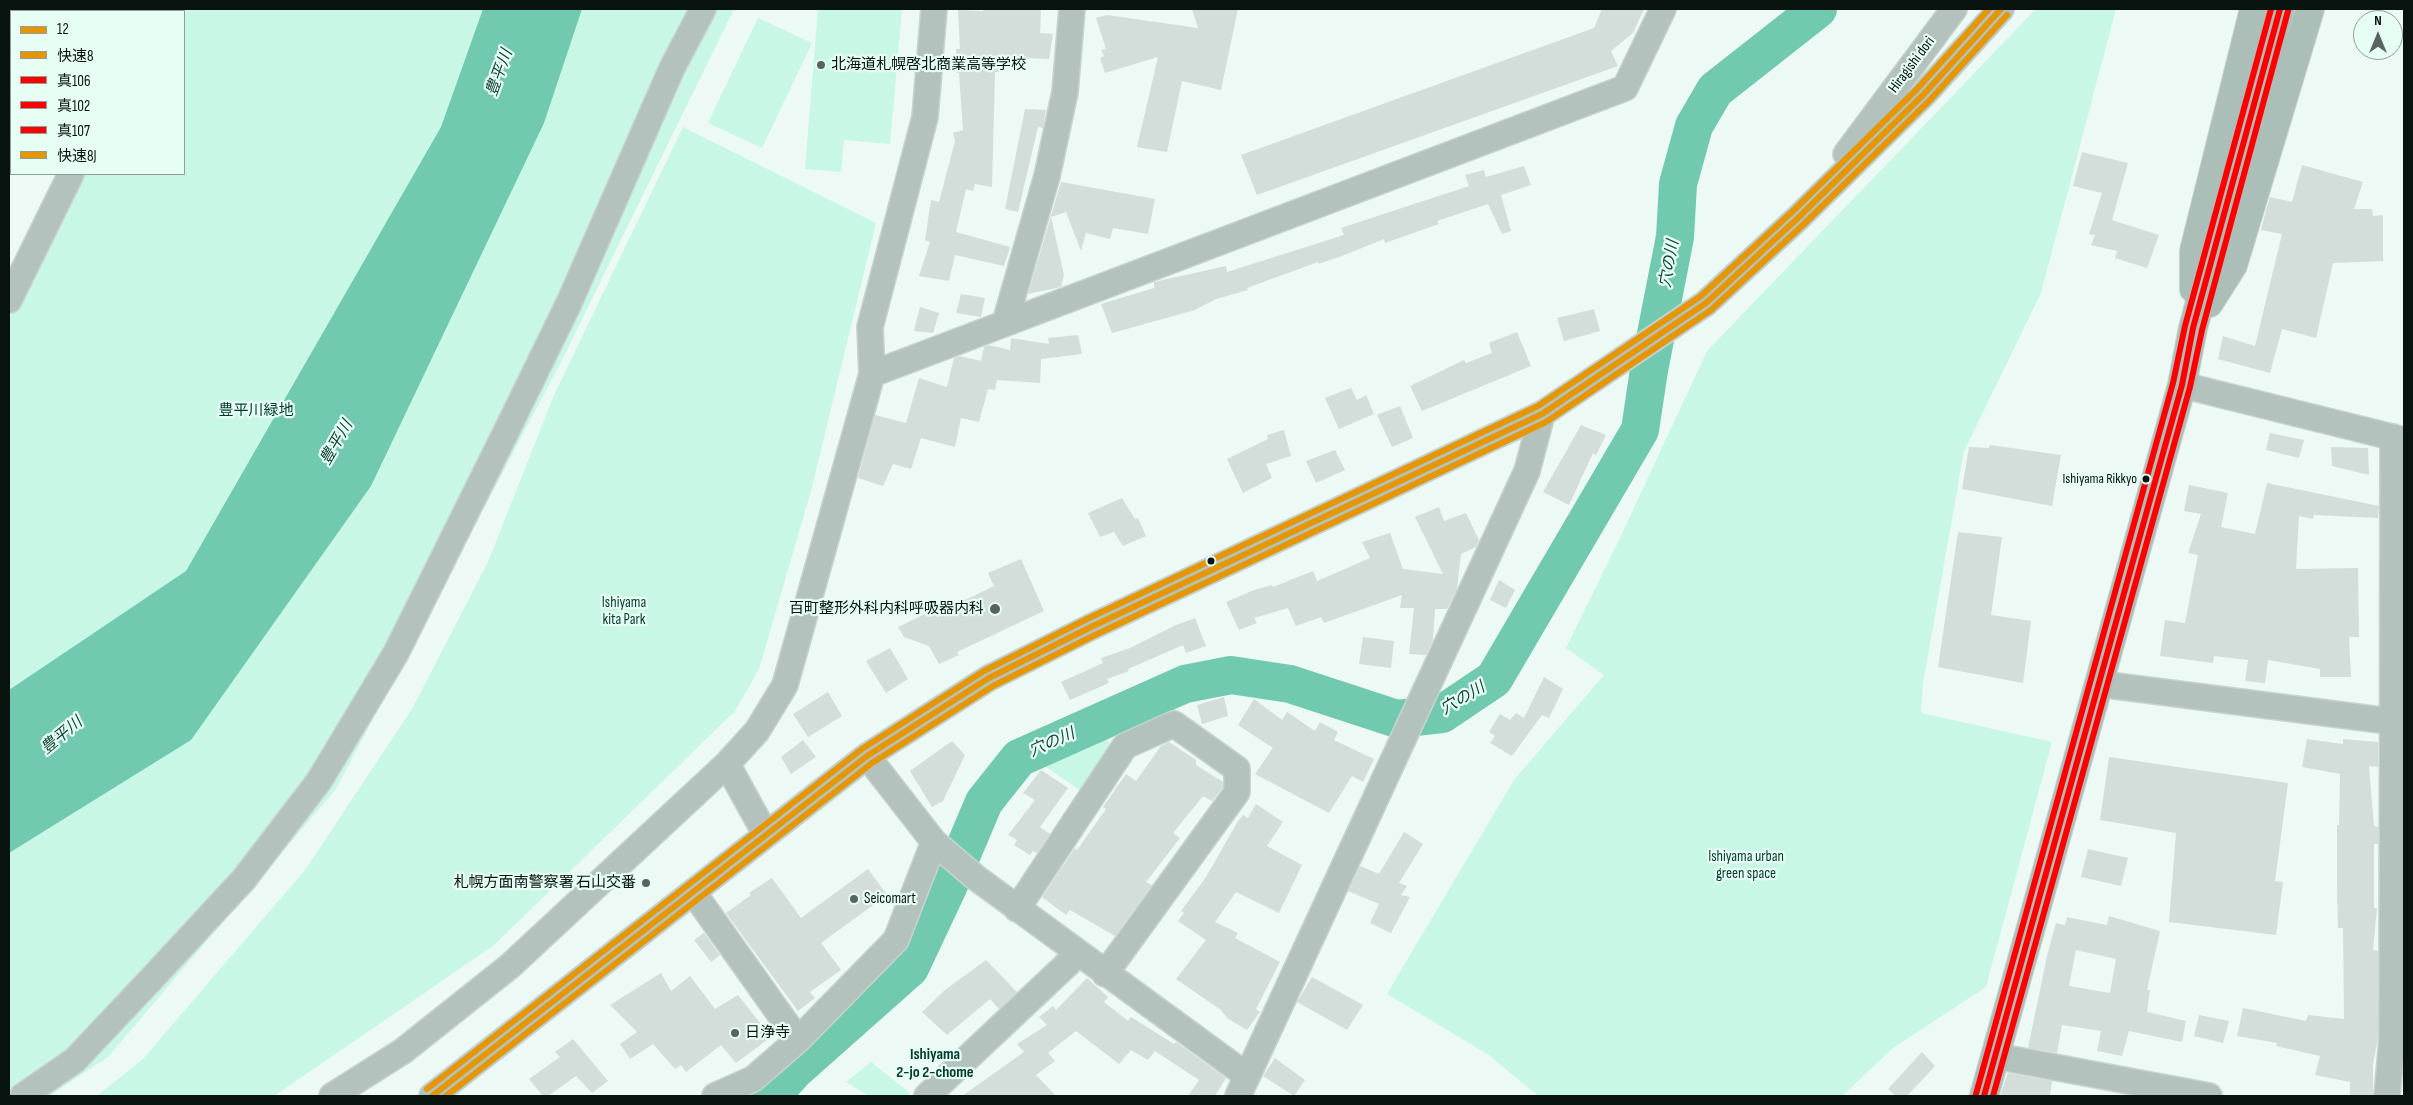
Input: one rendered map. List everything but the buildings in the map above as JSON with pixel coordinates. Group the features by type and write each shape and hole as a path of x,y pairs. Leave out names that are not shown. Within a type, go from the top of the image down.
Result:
{"highway":[{"path":"2193,328 2194,251 2254,9"},
{"path":"1984,1096 2182,385 2193,328 2280,9"},
{"path":"2193,328 2233,265 2310,9"}],"street":[{"path":"24,1096 75,1060 149,981 244,879 318,781 396,653 569,303 672,68 703,9"},
{"path":"332,1096 403,1051 510,966 727,764 757,731 785,685 872,374 870,327 925,117 934,9"},
{"path":"1005,322 1047,176 1065,92 1072,9"},
{"path":"872,374 1625,88 1663,9"},
{"name":"Hiragishi dori","path":"1798,218 1954,9"},
{"name":"Hiragishi dori","path":"432,1096 867,756 989,678 1091,627 1542,414 1706,303 1798,218 1924,94 2001,9"},
{"path":"9,300 70,175"},
{"path":"2182,385 2398,438 2399,723 2392,1039 2386,1096"},
{"path":"867,756 940,847 975,877 1105,974 1242,1086 1527,471 1542,414"},
{"path":"2100,684 2399,723"},
{"path":"1017,909 1125,746 1174,724 1236,769 1237,792 1105,974"},
{"path":"727,764 766,835"},
{"path":"716,1096 753,1079 798,1040 896,940 940,847"},
{"path":"693,892 798,1040"},
{"path":"927,1096 1078,954"},
{"path":"1995,1056 2209,1096"}],"green space":[{"name":"豊平川緑地","path":"734,9 562,360 336,789 108,1057 49,1096 9,1096 9,319 80,175 185,175 185,10 161,10"},
{"path":"818,9 902,9 890,144 844,140 841,172 805,169"},
{"name":"Ishiyama urban green space","path":"2036,9 2116,9 2041,293 1964,451 1923,683 1921,713 2052,742 1986,987 1893,1048 1842,1096 1538,1096 1489,1055 1387,994 1514,780 1604,675 1566,648 1620,538 1707,351"},
{"path":"758,18 812,43 762,148 708,123"},
{"name":"Ishiyama kita Park","path":"683,127 876,223 811,491 759,669 735,711 493,946 274,1096 97,1096 143,1059 305,870 412,709 488,562 554,395"},
{"path":"1104,738 1112,745 1080,790 1043,765"},
{"path":"871,1062 910,1093 906,1096 869,1096 846,1082"}],"water":[{"name":"豊平川","path":"483,9 582,9 544,123 371,486 191,740 9,853 9,690 186,571 441,127"}],"waterway":[{"name":"穴の川","path":"771,1096 795,1070 910,968 948,887 984,802 1019,758 1185,684 1231,675 1290,684 1397,719 1442,714 1494,679 1640,430 1649,370 1675,237 1678,184 1694,126 1715,90 1818,9"}],"transit line":[{"name":"快速8J","path":"427,1089 862,749 984,671 1087,619 1538,406 1701,296 1792,212 1918,88 1989,9"},
{"name":"12","path":"432,1096 867,756 989,678 1091,627 1542,414 1706,303 1798,218 1924,94 2001,9"},
{"name":"真107","path":"1976,1094 2173,383 2185,326 2271,9"},
{"name":"真106","path":"1984,1096 2182,385 2193,328 2280,9"},
{"name":"真102","path":"1993,1096 2190,387 2202,330 2288,11"},
{"name":"快速8","path":"446,1096 872,763 993,686 1095,635 1546,422 1711,310 1804,224 1930,100 2007,15"}],"place":[{"name":"北海道札幌啓北商業高等学校","path":"821,65"},
{"name":"Ishiyama Rikkyo","path":"2146,479"},
{"name":"百町整形外科内科呼吸器内科","path":"995,609"},
{"name":"札幌方面南警察署 石山交番","path":"646,883"},
{"name":"Seicomart","path":"854,899"},
{"name":"日浄寺","path":"735,1033"}],"district":[{"name":"Ishiyama 2-jo 2-chome","path":"935,1064"}]}
